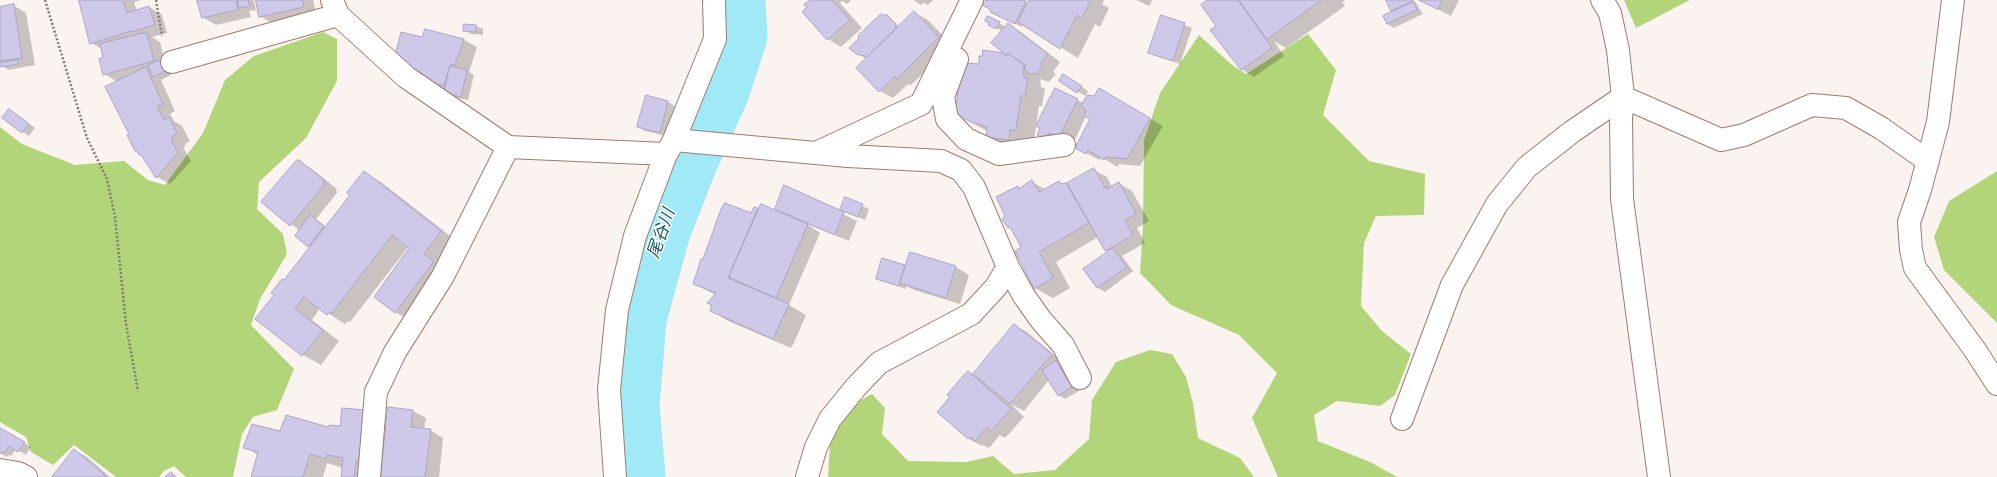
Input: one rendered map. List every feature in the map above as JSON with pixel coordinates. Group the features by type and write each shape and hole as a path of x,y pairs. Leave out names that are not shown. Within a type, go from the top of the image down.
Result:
{"street":[{"path":"615,477 609,390 617,310 635,236 715,39 714,0"},
{"path":"815,153 921,104 972,0"},
{"path":"1602,0 1610,13 1618,50 1623,97 1621,118 1622,199 1659,477"},
{"path":"1953,0 1938,122 1928,161 1909,222 1911,250 1914,268 1975,350 1997,384"},
{"path":"172,62 335,8 406,77 508,147 670,147 815,153 942,161 962,170 974,188 1008,267 1024,296 1041,320 1063,345 1080,378"},
{"path":"957,32 958,59 943,97 947,119 966,139 999,154 1064,145"},
{"path":"1623,97 1721,140 1744,135 1812,105 1846,108 1881,128 1928,161"},
{"path":"1402,419 1452,285 1497,204 1527,167 1573,131 1623,97"},
{"path":"369,477 376,392 395,352 443,276 508,147"},
{"path":"807,477 816,447 830,419 879,363 971,314 996,287 1008,267"},
{"path":"0,470 26,477"}],"path":[{"path":"45,0 87,138 108,179 116,217 126,324 138,391"},
{"path":"156,0 165,54 172,62"}],"green space":[{"path":"1624,0 1690,0 1636,28"},
{"path":"323,32 337,39 337,81 306,138 259,182 257,209 283,234 287,254 260,299 251,325 294,369 277,410 253,417 242,434 233,477 186,477 174,466 164,471 159,477 116,477 74,445 53,465 31,452 26,437 0,422 0,127 22,144 75,165 124,161 148,180 165,185 203,133 225,80 254,56"},
{"path":"1308,34 1336,70 1323,115 1369,161 1425,174 1424,215 1376,216 1364,243 1361,306 1382,331 1411,354 1395,395 1380,406 1337,401 1314,415 1318,441 1370,462 1397,477 1278,477 1252,418 1277,373 1239,335 1171,305 1140,273 1143,227 1144,140 1160,93 1199,35 1232,65 1246,74"},
{"path":"1997,171 1997,323 1944,270 1934,237 1949,201"},
{"path":"1150,350 1172,354 1186,377 1193,403 1198,438 1240,458 1254,477 828,477 831,428 852,405 872,394 885,408 882,434 908,461 966,462 993,456 1014,474 1055,470 1089,439 1092,400 1116,362"}],"building":[{"path":"79,0 123,0 127,13 149,6 155,25 90,44"},
{"path":"197,0 236,0 238,10 202,18"},
{"path":"238,0 248,0 250,6 239,8"},
{"path":"256,0 302,0 304,7 259,17"},
{"path":"810,0 832,0 850,20 827,40 802,12 807,7 804,5"},
{"path":"983,0 1026,1 1015,24 990,12 991,10 981,4"},
{"path":"1029,0 1091,0 1082,18 1077,15 1060,49 1018,22"},
{"path":"1207,0 1238,0 1272,48 1241,70 1210,30 1216,26 1201,5"},
{"path":"1239,0 1322,0 1267,39"},
{"path":"1386,0 1411,0 1411,2 1391,11"},
{"path":"1419,0 1442,0 1438,9"},
{"path":"1413,2 1417,10 1387,24 1383,16"},
{"path":"14,4 22,58 0,61 0,7"},
{"path":"914,11 939,37 897,79 895,76 879,92 856,68"},
{"path":"881,14 884,16 886,14 896,24 895,26 897,28 867,57 856,54 849,48 859,38 858,36"},
{"path":"1161,15 1185,23 1173,61 1148,53"},
{"path":"988,16 1000,22 996,29 988,25 989,23 985,21"},
{"path":"1008,23 1048,54 1040,64 1043,66 1036,75 1034,73 1032,75 1024,69 1026,66 1008,53 1006,55 991,43"},
{"path":"464,24 476,25 476,32 463,31"},
{"path":"425,29 464,39 455,65 450,65 444,86 427,82 428,78 414,73 395,55 401,32 422,37"},
{"path":"147,33 154,61 103,75 99,59 103,57 100,44"},
{"path":"983,50 1003,53 1006,56 1009,54 1025,66 1023,69 1024,78 1028,78 1025,96 1021,96 1016,130 1010,130 1009,140 986,137 987,127 971,122 955,114 961,69 967,63 979,64 979,56 982,56"},
{"path":"18,60 18,64 0,67 0,63"},
{"path":"159,60 165,71 153,77 148,66"},
{"path":"450,66 467,70 461,97 444,93"},
{"path":"146,67 163,104 157,106 164,120 169,117 177,133 172,136 173,139 171,139 178,153 156,178 141,155 135,151 127,135 129,134 105,87"},
{"path":"1063,74 1082,86 1077,93 1059,81"},
{"path":"1055,88 1078,99 1059,137 1049,133 1046,139 1037,135 1040,128 1036,126"},
{"path":"1099,88 1150,118 1127,159 1106,157 1104,160 1088,150 1086,154 1075,148 1090,119 1084,116 1086,110 1081,106 1087,95 1094,96"},
{"path":"646,95 668,101 660,133 637,127"},
{"path":"9,109 29,124 22,133 2,118"},
{"path":"297,160 325,181 323,183 325,184 290,226 261,202"},
{"path":"1094,168 1105,188 1106,187 1107,189 1119,182 1136,214 1125,220 1133,235 1105,251 1067,183"},
{"path":"364,171 441,231 424,254 434,261 395,313 374,297 409,248 392,235 332,313 330,312 327,315 304,297 295,309 323,330 302,356 255,319 274,295 271,293 282,279 284,280 350,195 347,193"},
{"path":"1032,180 1039,192 1059,181 1061,184 1066,183 1089,223 1039,252 1053,278 1034,289 1015,251 1021,247 1010,227 1008,228 1002,219 1005,216 996,197 1018,186 1018,189"},
{"path":"784,185 844,212 835,235 775,209"},
{"path":"845,197 863,204 858,217 840,210"},
{"path":"725,203 751,213 754,207 758,208 728,278 789,304 773,339 710,311 712,305 707,303 716,293 693,284 701,259 703,259 721,209"},
{"path":"761,204 808,224 776,298 729,277"},
{"path":"310,215 324,226 308,247 295,236"},
{"path":"1113,248 1127,267 1097,288 1083,269"},
{"path":"910,252 956,266 946,298 900,283"},
{"path":"882,258 905,265 899,286 876,279"},
{"path":"1014,324 1052,354 1010,404 973,374"},
{"path":"1056,361 1072,387 1058,396 1042,370"},
{"path":"968,371 1011,409 991,431 987,427 975,441 971,437 968,439 937,412 950,397 947,395"},
{"path":"388,407 413,410 411,427 431,429 425,477 381,477"},
{"path":"342,408 365,410 359,461 356,461 354,477 341,477 343,458 327,455 326,459 310,454 303,477 251,477 258,452 243,448 252,424 280,431 286,415 328,427 329,425 340,426"},
{"path":"0,428 25,442 18,452 9,446 4,453 2,452 0,454"},
{"path":"74,449 107,477 52,477"},
{"path":"171,472 176,477 165,477"}],"waterway":[{"name":"尾谷川","path":"637,477 631,406 638,319 662,231 689,162 721,91 739,36 737,0"}]}
